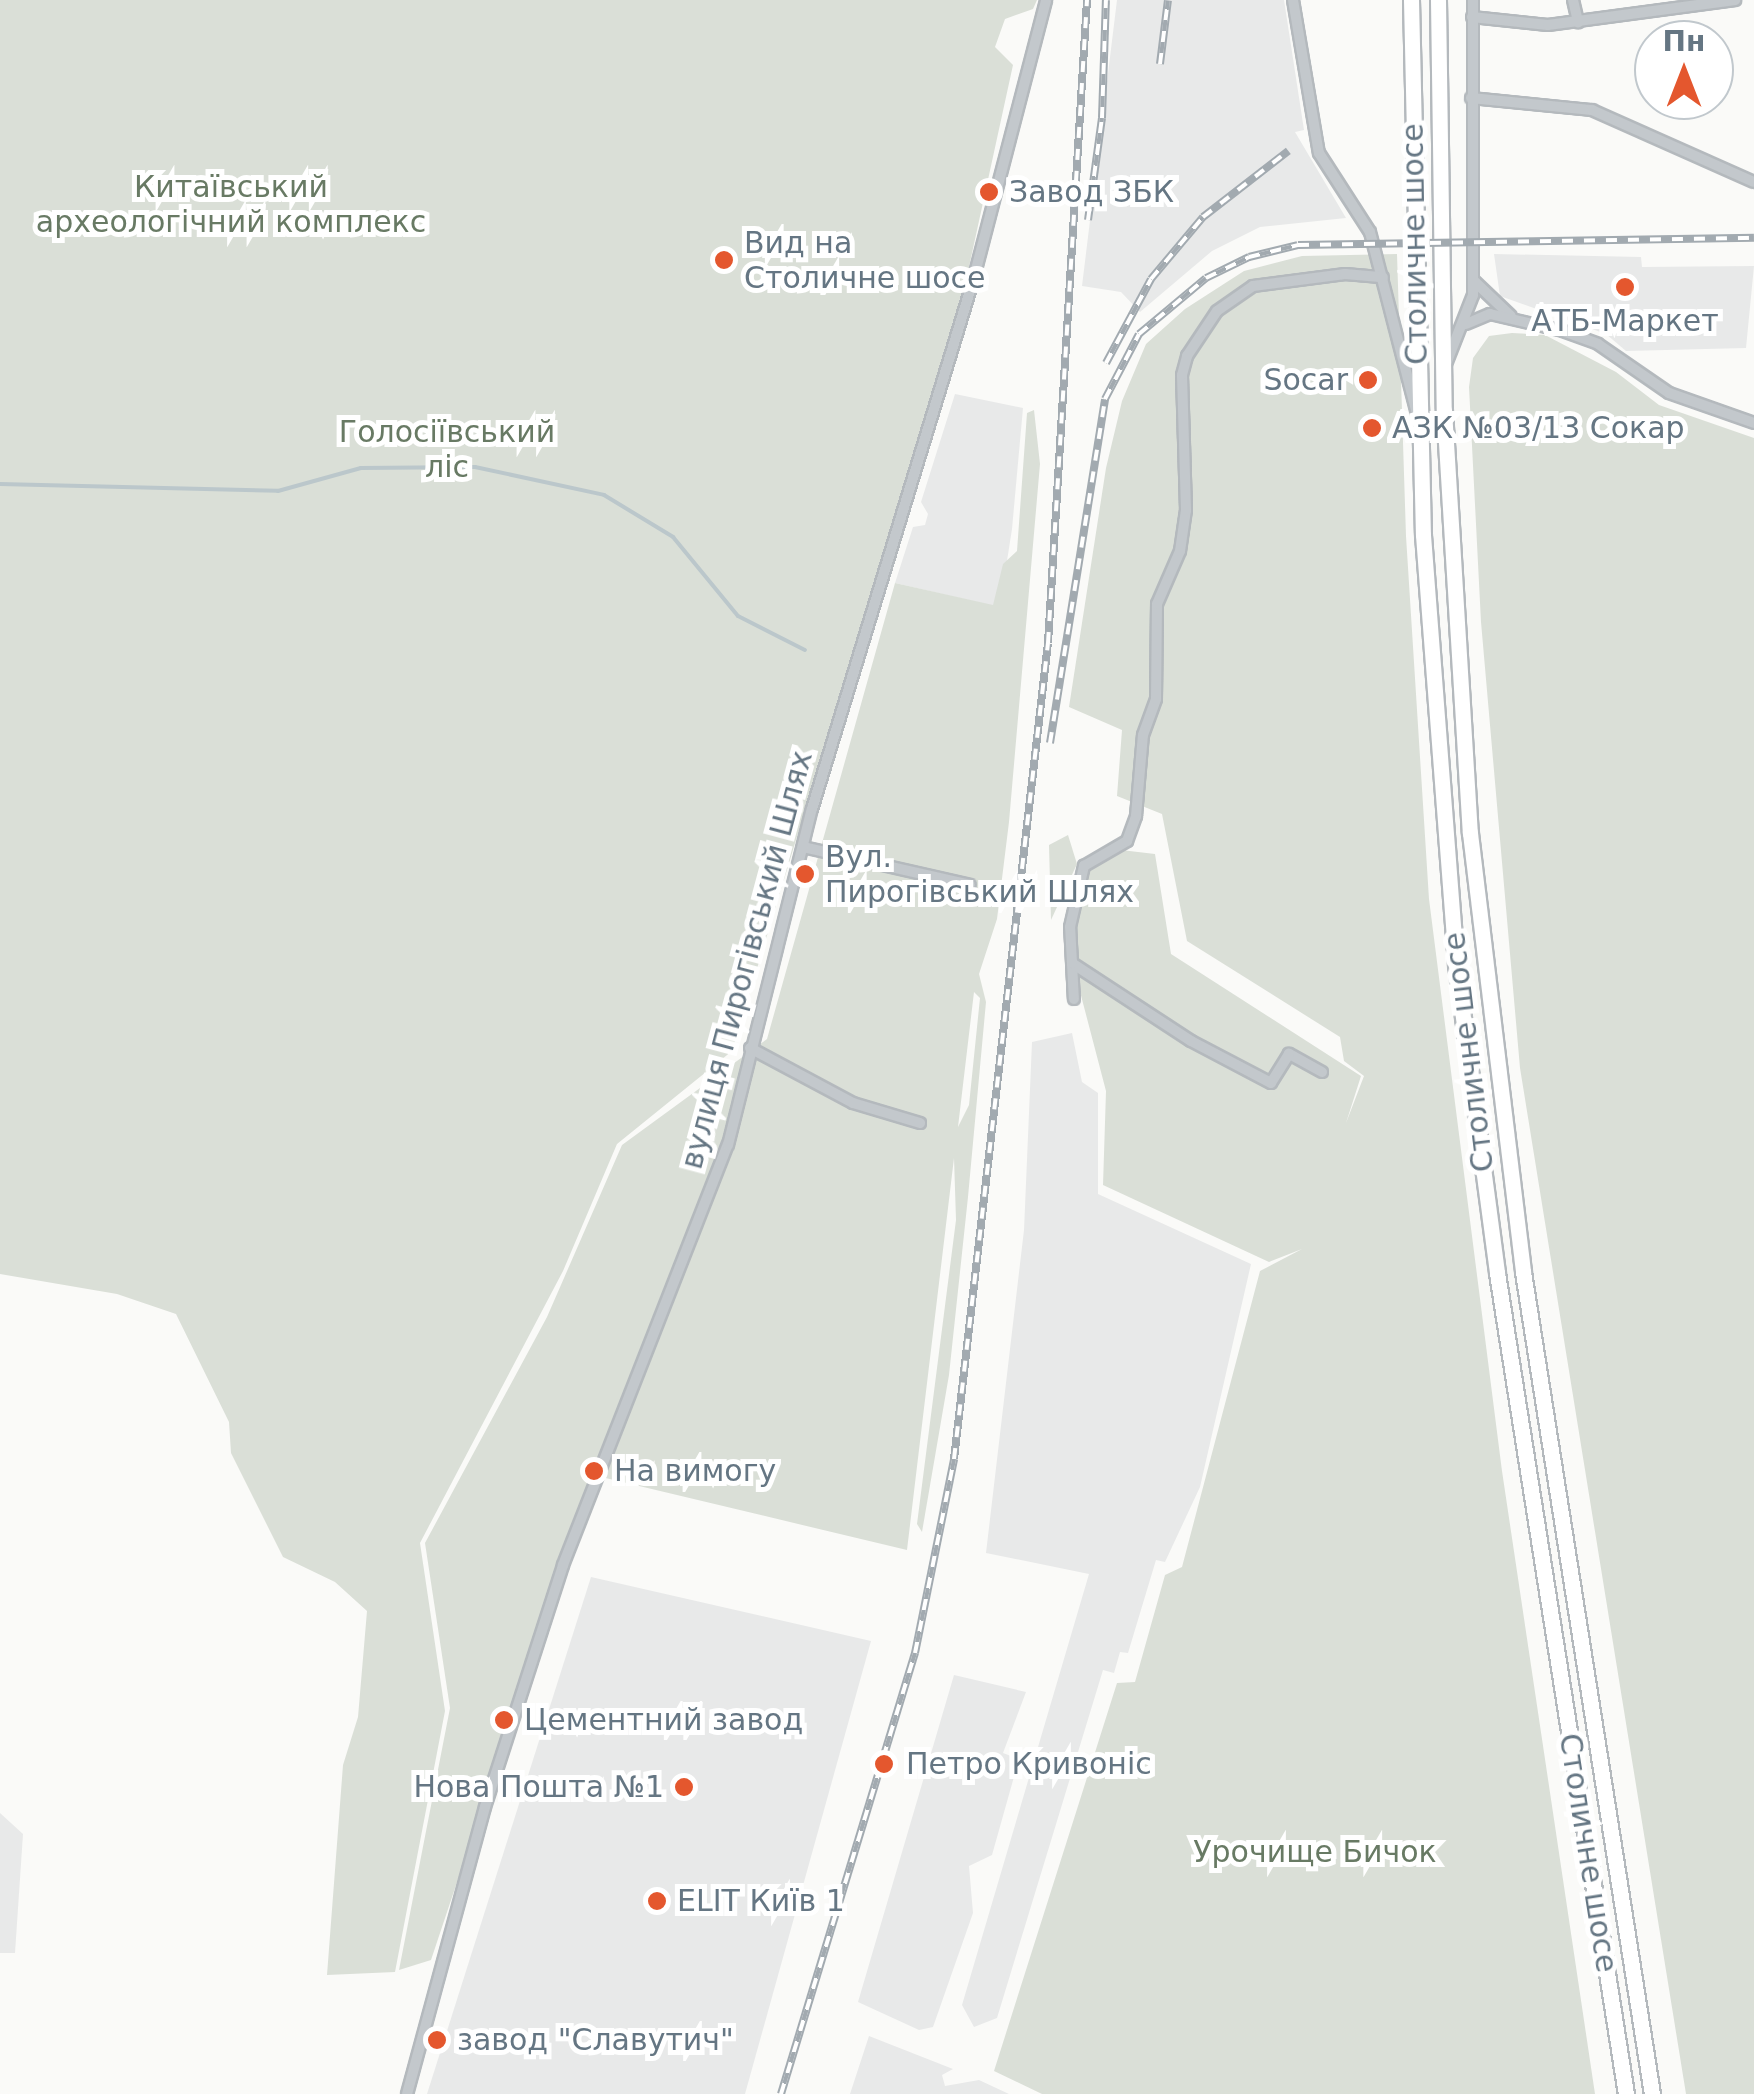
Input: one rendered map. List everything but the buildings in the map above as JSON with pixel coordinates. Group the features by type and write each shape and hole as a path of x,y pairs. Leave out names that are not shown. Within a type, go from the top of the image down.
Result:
{"highway":[{"name":"Столичне шосе","path":"1411,0 1418,420 1429,631 1466,1042 1626,2094"},
{"name":"Столичне шосе","path":"1438,0 1443,370 1470,833 1500,1105 1652,2094"}],"street":[{"name":"вулиця Пирогівський Шлях","path":"407,2094 486,1807 563,1565 728,1145 802,847 973,281 1046,0"},
{"path":"1293,0 1319,153 1362,216 1382,277 1418,420"},
{"path":"1443,370 1466,324 1474,280 1473,0"},
{"path":"1574,0 1578,22"},
{"path":"1472,17 1528,26 1578,22 1658,6 1735,0"},
{"path":"1471,98 1592,110 1754,182"},
{"path":"1074,999 1070,928 1084,866 1127,841 1136,816 1142,734 1156,699 1157,604 1180,551 1186,510 1182,375 1187,356 1217,311 1254,286 1344,274 1382,277"},
{"path":"1474,280 1512,317"},
{"path":"1466,324 1490,314 1512,317 1598,344 1669,393 1754,424"},
{"path":"802,847 970,884"},
{"path":"1072,963 1271,1084 1288,1054 1322,1072"},
{"path":"750,1048 853,1102 920,1123"}],"shaded area":[{"path":"1117,0 1284,0 1304,130 1295,132 1346,218 1260,227 1212,251 1140,312 1121,292 1082,286"},
{"path":"1494,254 1641,257 1642,267 1754,266 1746,348 1626,351 1606,334 1500,296"},
{"path":"955,394 1023,408 1012,529 1001,599 994,606 895,583 913,527 925,525 928,514 921,502"},
{"path":"1072,1033 1082,1082 1098,1093 1098,1194 1251,1264 1200,1487 1165,1562 1156,1560 1128,1653 1120,1652 1114,1673 1103,1670 997,2018 974,2027 962,2005 1089,1574 986,1553 1024,1230 1032,1042"},
{"path":"591,1577 871,1641 745,2094 427,2094"},
{"path":"954,1675 1026,1692 1003,1753 1019,1759 992,1855 969,1866 973,1913 933,2027 919,2030 858,2002"},
{"path":"0,1813 23,1834 15,1953 0,1953"},
{"path":"869,2036 953,2069 942,2075 945,2086 979,2080 1009,2094 850,2094"}],"green space":[{"name":"Голосіївський ліс","path":"0,0 1037,0 1033,9 1005,19 995,47 1013,65 967,276 732,1051 617,1144 563,1271 420,1543 445,1711 395,1972 327,1975 343,1765 358,1717 367,1611 335,1582 283,1557 231,1453 229,1422 176,1314 117,1294 0,1274"},
{"name":"Урочище Бичок","path":"1397,254 1406,536 1429,899 1502,1471 1595,2094 1042,2094 994,2071 1117,1683 1135,1682 1165,1575 1182,1567 1260,1271 1302,1249 1269,1262 1103,1185 1106,1091 1067,942 1088,865 1121,850 1155,854 1171,954 1361,1076 1346,1123 1364,1076 1344,1061 1340,1037 1187,941 1162,814 1117,796 1122,730 1069,707 1106,468 1122,401 1146,344 1185,309 1244,271 1302,256"},
{"path":"1545,335 1616,372 1659,405 1754,438 1754,2094 1686,2094 1520,1068 1481,622 1469,387 1473,358 1489,336"},
{"path":"1034,410 1040,464 1009,822 997,919 979,974 986,1002 968,1197 949,1375 922,1532 917,1524 956,1220 954,1158 907,1550 593,1475 431,1960 399,1970 450,1708 425,1543 547,1317 622,1145 767,1039 895,583 993,605 1003,564 1017,551 1027,413","holes":["974,992 980,998 969,1105 958,1127"]},
{"path":"1068,835 1077,864 1051,920 1049,845"}],"waterway":[{"path":"0,484 278,491 361,468 475,467 604,495 673,537 738,616 805,650"}],"railway":[{"path":"781,2094 915,1653 954,1459 1048,643 1087,0"},
{"path":"1088,220 1102,118 1106,0"},
{"path":"1160,64 1168,0"},
{"path":"1106,363 1151,279 1203,217 1288,151"},
{"path":"1050,743 1105,399 1139,334 1206,278 1249,257 1298,245 1754,238"}],"place":[{"name":"Завод ЗБК","path":"989,192"},
{"name":"Вид на Столичне шосе","path":"724,260"},
{"name":"АТБ-Маркет","path":"1625,287"},
{"name":"Socar","path":"1368,380"},
{"name":"АЗК №03/13 Сокар","path":"1372,428"},
{"name":"Вул. Пирогівський Шлях","path":"805,874"},
{"name":"На вимогу","path":"594,1471"},
{"name":"Цементний завод","path":"504,1720"},
{"name":"Петро Кривоніс","path":"884,1764"},
{"name":"Нова Пошта №1","path":"684,1787"},
{"name":"ELIT Київ 1","path":"657,1901"},
{"name":"завод \"Славутич\"","path":"437,2040"}],"park label":[{"name":"Китаївський археологічний комплекс","path":"231,204"}]}
